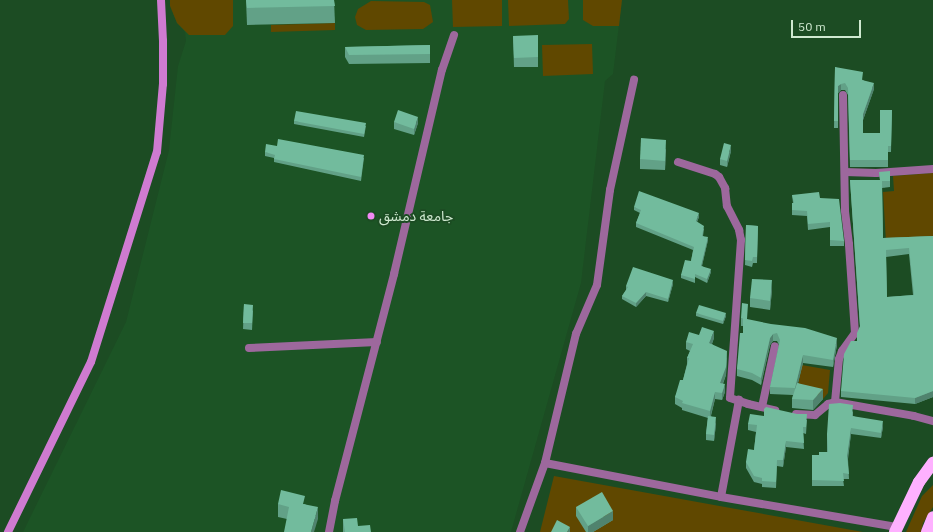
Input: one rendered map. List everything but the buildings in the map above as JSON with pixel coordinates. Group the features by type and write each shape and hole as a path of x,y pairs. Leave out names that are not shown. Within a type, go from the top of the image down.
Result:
{"highway":[{"path":"895,530 918,482 933,463"},
{"path":"927,532 933,517"}],"street":[{"path":"8,532 93,354 157,152 163,84 161,0"},
{"path":"330,532 336,501 377,342 442,70 454,35"},
{"path":"520,532 545,464 576,334 597,285 610,190 634,80"},
{"path":"835,402 839,359 842,351 855,333 845,210 843,95"},
{"path":"678,162 715,174 719,177 725,188 727,206 739,230 741,240 741,262 730,398 748,404 798,415 815,415 828,404 835,402 914,416 933,422"},
{"path":"845,172 876,173 933,169"},
{"path":"249,348 377,342"},
{"path":"762,407 775,346"},
{"path":"721,497 739,400"},
{"path":"545,464 895,530"}],"shaded area":[{"name":"جامعة دمشق","path":"170,0 622,0 613,74 605,81 581,283 511,532 23,532 126,322 169,150 178,66 186,41 185,32 177,23 170,6"},
{"path":"170,0 233,0 233,26 225,35 189,35 177,23 170,6"},
{"path":"452,0 502,0 502,26 453,27"},
{"path":"508,0 568,0 569,19 565,24 509,26"},
{"path":"583,0 622,0 619,26 593,26 583,20"},
{"path":"371,1 424,2 430,5 433,22 423,29 366,30 357,25 355,17 358,9"},
{"path":"335,23 335,30 271,32 271,25"},
{"path":"592,44 593,74 543,76 542,45"},
{"path":"933,173 933,240 886,242 883,192 894,191 893,176"},
{"path":"802,365 830,370 828,393 823,399 797,390"},
{"path":"554,476 863,532 540,532"},
{"path":"933,485 933,507 923,523 921,532 906,532 922,496"}],"place":[{"name":"جامعة دمشق","path":"371,216"}]}
